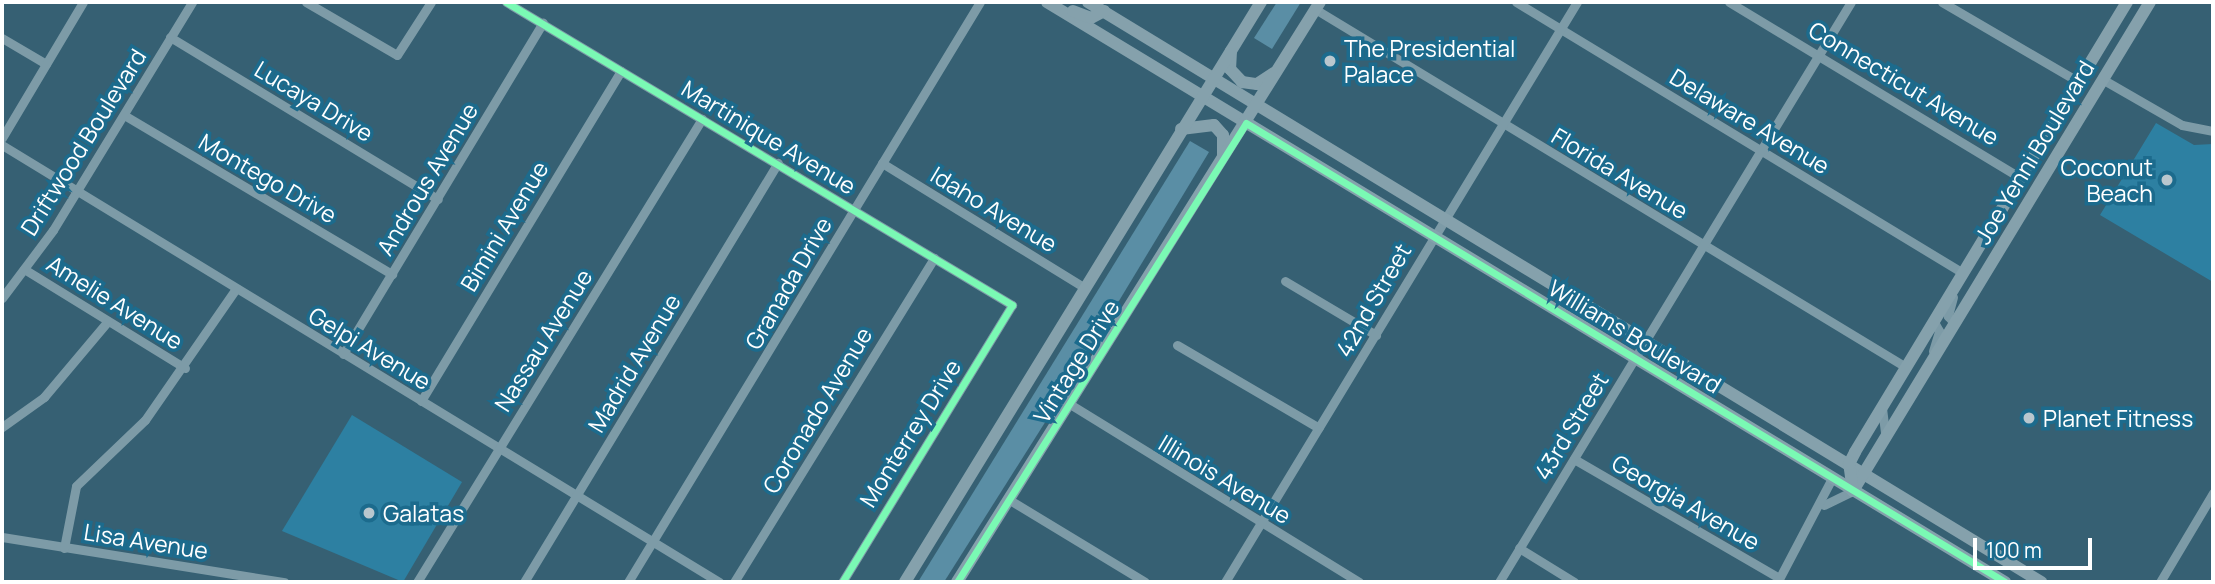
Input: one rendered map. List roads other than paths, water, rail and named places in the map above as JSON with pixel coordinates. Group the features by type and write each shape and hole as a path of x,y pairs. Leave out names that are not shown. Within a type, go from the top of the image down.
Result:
{"street":[{"path":"2,138 83,2"},
{"name":"Driftwood Boulevard","path":"2,298 77,192 192,2"},
{"path":"306,2 397,55 431,2"},
{"name":"Martinique Avenue","path":"506,2 1012,305"},
{"name":"Granada Drive","path":"628,582 980,2"},
{"path":"1049,2 1091,18 1104,11"},
{"name":"Williams Boulevard","path":"1049,2 2005,582"},
{"name":"Williams Boulevard","path":"1088,2 1646,340 1849,470 1864,473 2024,578 2041,582"},
{"name":"Vintage Drive","path":"905,582 1200,95 1261,2"},
{"name":"Delaware Avenue","path":"1516,2 1962,276"},
{"name":"42nd Street","path":"1225,582 1577,2"},
{"name":"Connecticut Avenue","path":"1729,2 2021,178"},
{"name":"43rd Street","path":"1499,582 1850,2"},
{"path":"1942,2 2079,82"},
{"name":"Joe Yenni Boulevard","path":"1853,491 2150,2"},
{"name":"Vintage Drive","path":"957,582 1008,499 1073,406 1317,5"},
{"name":"Florida Avenue","path":"1317,5 1502,123 1906,367"},
{"path":"2124,7 2101,55 2102,79 2182,125 2213,131"},
{"name":"Joe Yenni Boulevard","path":"1849,470 1906,367 2124,7"},
{"name":"Androus Avenue","path":"343,354 543,23"},
{"name":"Lucaya Drive","path":"170,37 438,199"},
{"path":"2,38 46,64"},
{"path":"1231,47 1230,69 1242,82 1257,84 1279,68"},
{"name":"Bimini Avenue","path":"421,401 621,71"},
{"name":"Montego Drive","path":"124,115 392,274"},
{"name":"Nassau Avenue","path":"417,582 702,119"},
{"path":"1181,129 1214,125 1223,135 1223,159"},
{"path":"2040,181 2055,145 2049,132"},
{"name":"Gelpi Avenue","path":"2,145 719,582"},
{"name":"Madrid Avenue","path":"524,582 778,163"},
{"name":"Idaho Avenue","path":"882,163 1085,288"},
{"name":"Coronado Avenue","path":"734,582 934,258"},
{"name":"Amelie Avenue","path":"24,268 185,368"},
{"name":"Joe Yenni Boulevard","path":"1954,323 1948,316 1962,276"},
{"path":"1285,281 1377,335"},
{"path":"64,548 76,486 145,419 185,368 236,290"},
{"name":"Monterrey Drive","path":"842,582 1012,305"},
{"path":"2,427 44,397 108,321"},
{"name":"Joe Yenni Boulevard","path":"1925,372 1938,338 1934,322"},
{"path":"1177,345 1319,428"},
{"name":"Illinois Avenue","path":"1073,406 1359,582"},
{"name":"Joe Yenni Boulevard","path":"1881,445 1886,422 1882,408"},
{"name":"Georgia Avenue","path":"1574,459 1778,580"},
{"path":"1778,580 1820,509 1832,478 1849,470 1853,491 1820,509"},
{"path":"2160,582 2213,493"},
{"path":"1008,499 1145,582"},
{"name":"Lisa Avenue","path":"2,537 284,582"},
{"path":"1519,548 1574,582"}],"place":[{"name":"The Presidential Palace","path":"1330,61"},
{"name":"Coconut Beach","path":"2167,180"},
{"name":"Planet Fitness","path":"2029,418"},
{"name":"Galatas","path":"369,513"}]}
